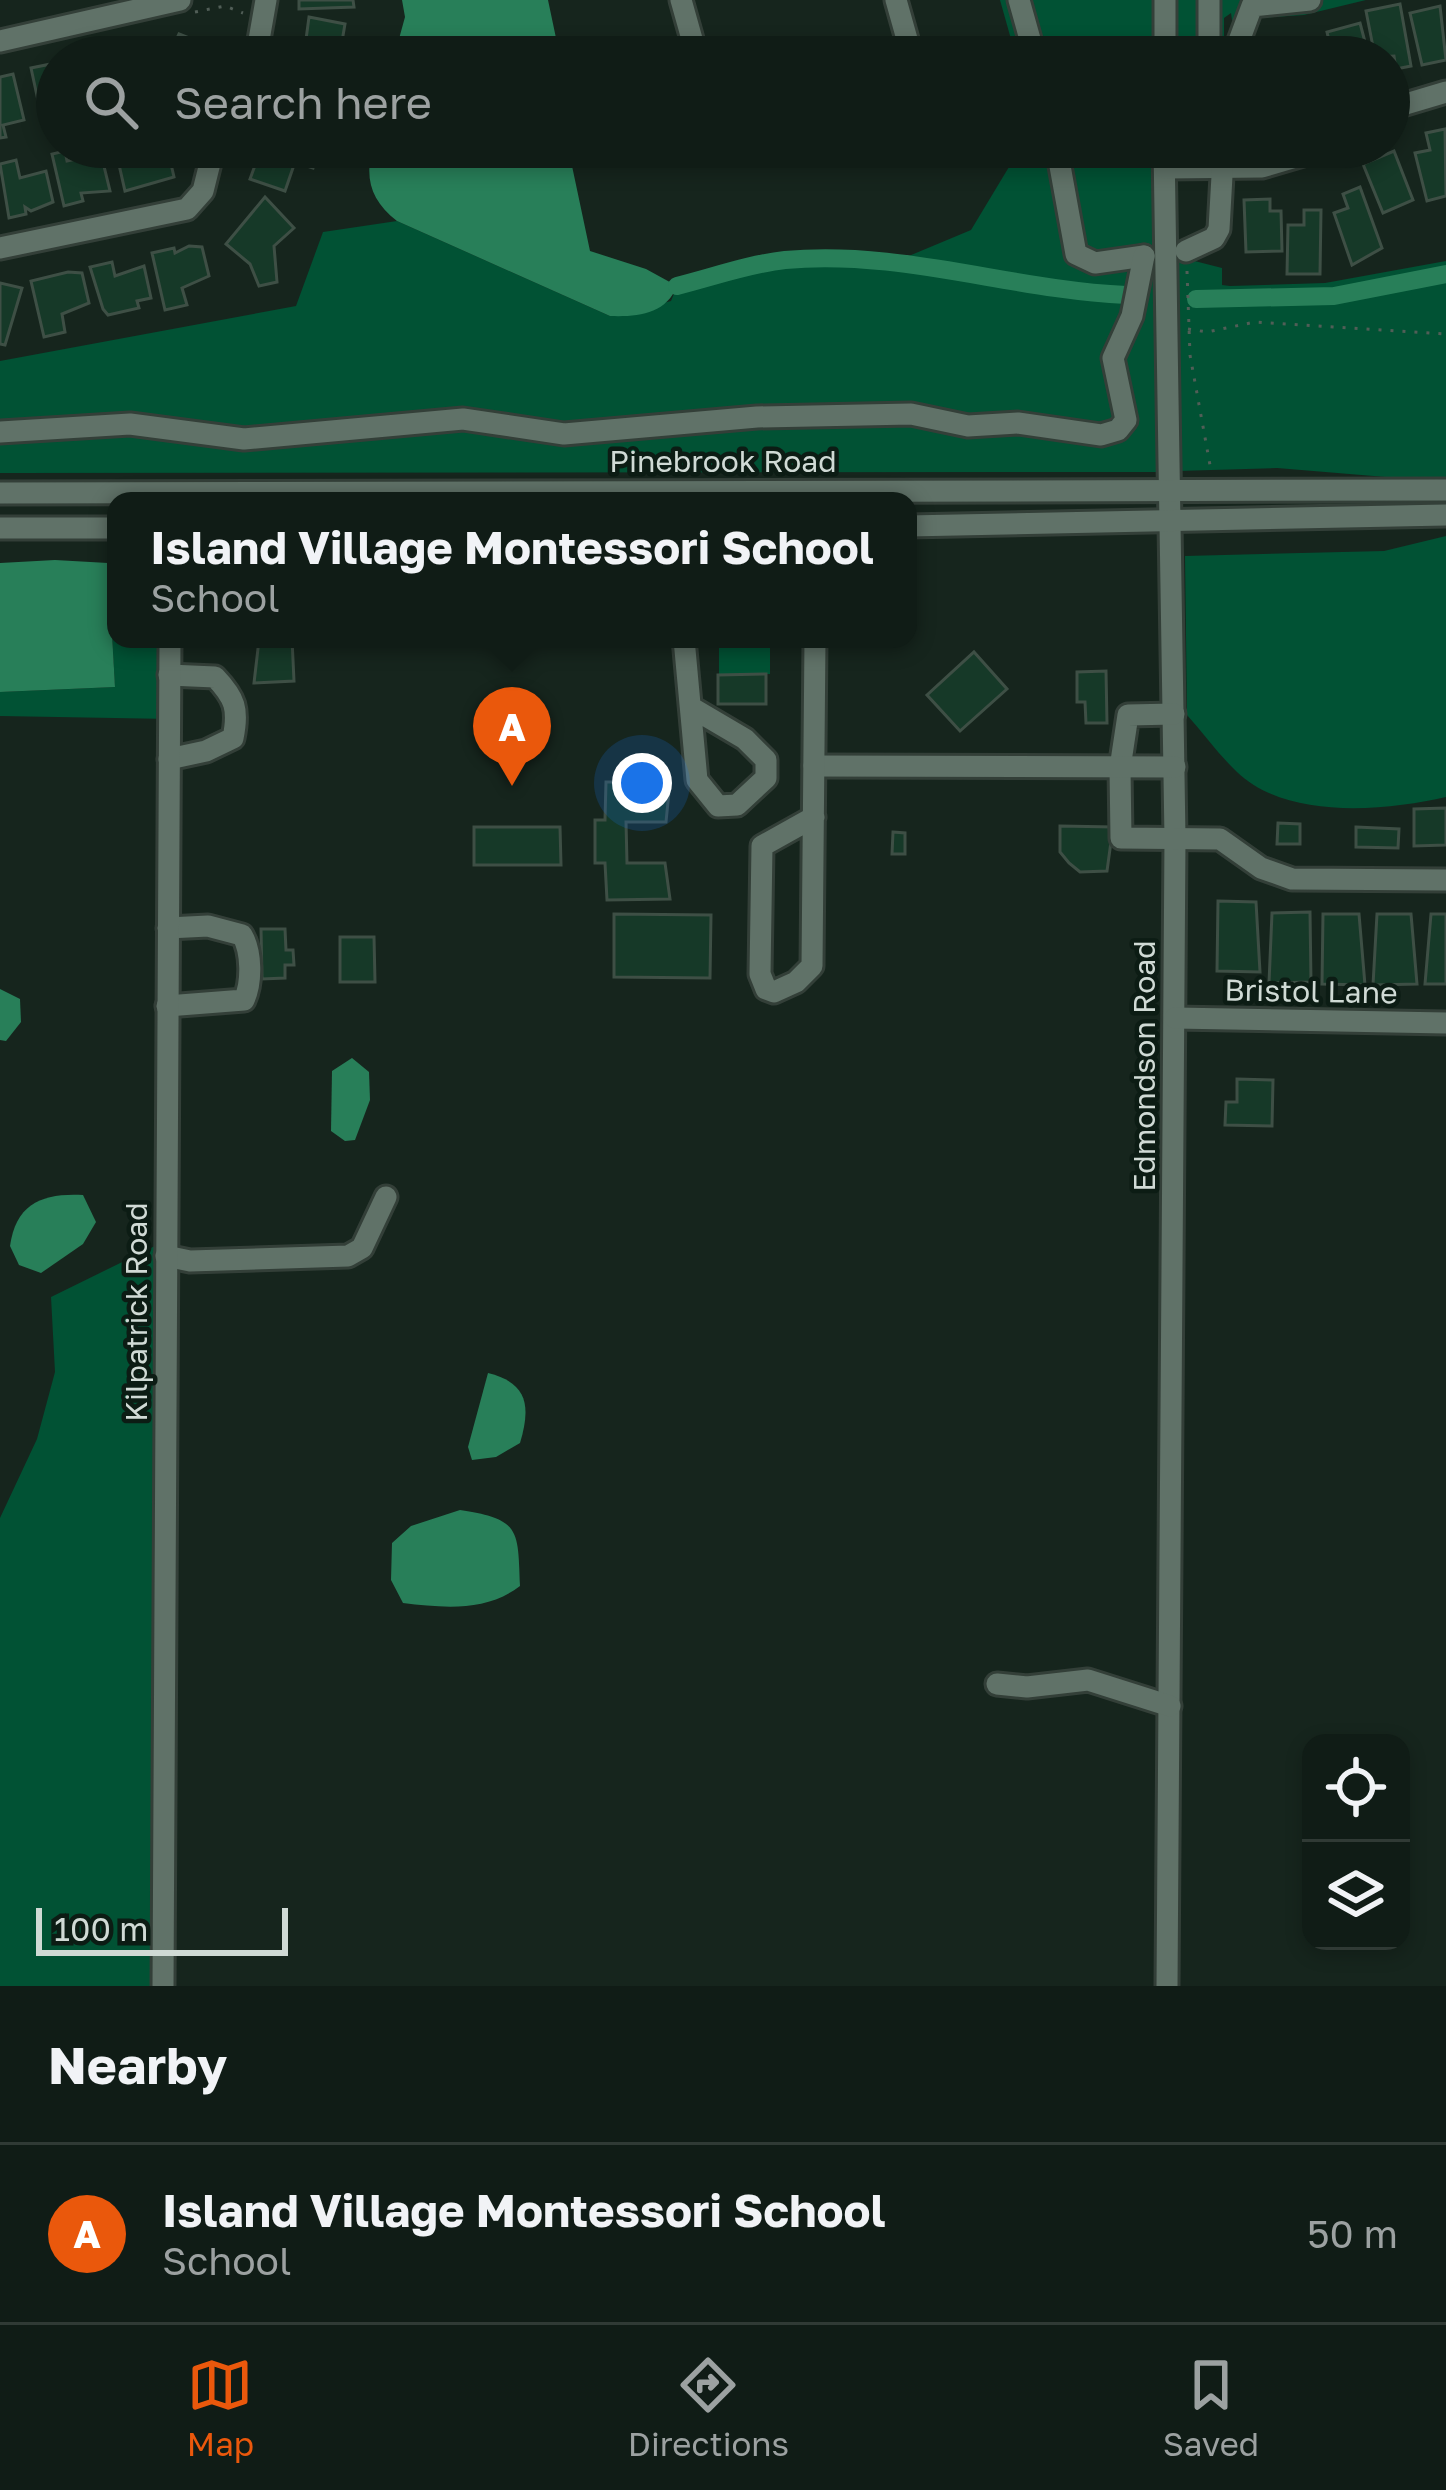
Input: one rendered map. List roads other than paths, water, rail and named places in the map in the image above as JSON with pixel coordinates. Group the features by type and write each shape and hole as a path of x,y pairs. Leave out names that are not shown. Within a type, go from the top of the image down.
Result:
{"street":[{"path":"0,41 180,0"},
{"path":"260,36 266,0"},
{"path":"681,0 691,36"},
{"path":"896,0 906,36"},
{"path":"1019,0 1029,36"},
{"path":"1165,0 1165,36"},
{"path":"1209,0 1209,36"},
{"path":"1241,36 1252,6 1310,0"},
{"path":"1410,103 1446,92"},
{"path":"0,248 187,209 203,191 209,168"},
{"path":"0,432 130,424 244,439 463,418 563,434 757,417 911,414 968,426 1018,423 1112,433 1124,426 1127,414 1114,351 1132,316 1138,267 1144,256 1095,263 1076,254 1060,168"},
{"name":"Edmondson Road","path":"1164,168 1175,838 1167,1986"},
{"path":"1186,251 1208,240 1215,168"},
{"name":"Pinebrook Road","path":"652,492 1446,490"},
{"name":"Pinebrook Road","path":"0,493 107,496"},
{"path":"917,526 1446,515"},
{"path":"0,528 107,528"},
{"name":"Kilpatrick Road","path":"163,1986 170,648"},
{"path":"685,648 688,694 694,709 697,781 718,806 737,805 766,778 766,760 745,739 694,709"},
{"path":"814,817 762,846 760,974 766,989 774,992 796,982 812,966 814,817 815,648"},
{"path":"169,759 233,738 238,711 215,677 170,675"},
{"path":"1174,714 1128,716 1120,768 1121,838 1220,839 1261,868 1292,879 1446,880"},
{"path":"814,766 1174,767"},
{"path":"167,1006 225,1005 244,1000 249,991 249,946 242,935 208,926 168,928"},
{"name":"Bristol Lane","path":"1175,1018 1446,1023"},
{"path":"166,1256 190,1261 348,1256 362,1248 386,1197"},
{"path":"998,1684 1028,1688 1088,1680 1170,1706"}],"waterway":[{"path":"677,286 772,262 828,258 1126,295"},
{"path":"1196,299 1334,296 1446,274"}],"place":[{"name":"Island Village Montessori School","path":"512,786"}]}
